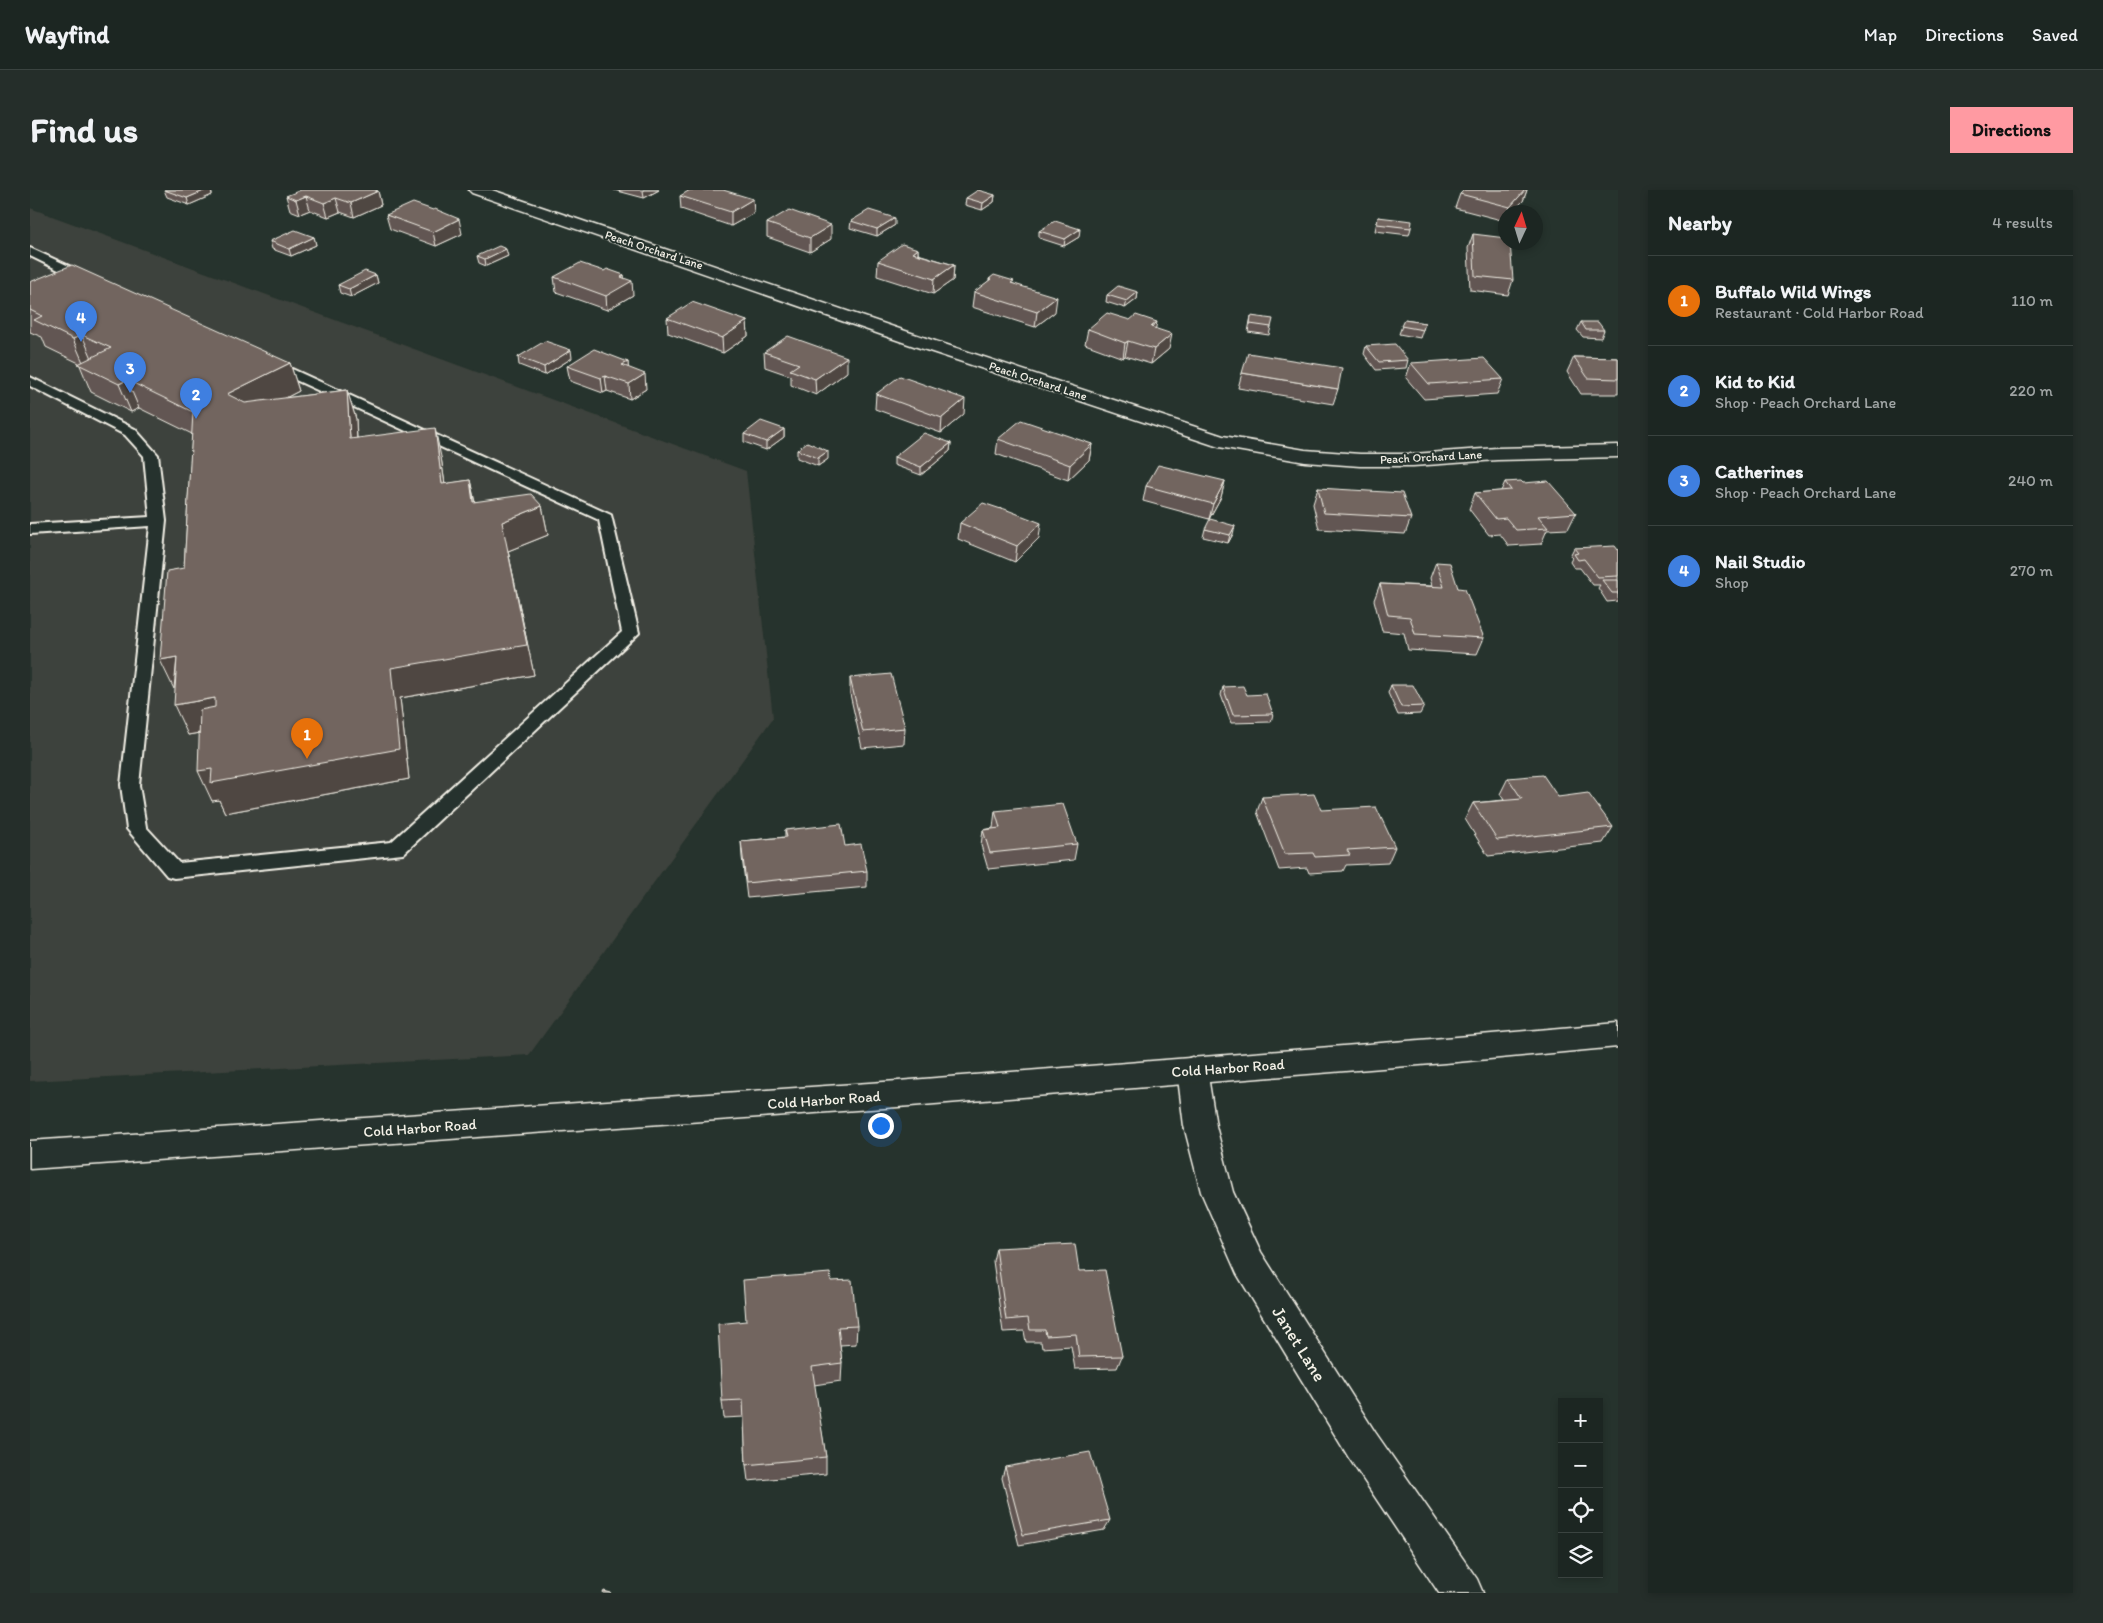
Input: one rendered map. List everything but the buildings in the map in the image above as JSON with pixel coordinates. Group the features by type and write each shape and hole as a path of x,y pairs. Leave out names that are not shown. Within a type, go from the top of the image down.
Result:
{"street":[{"name":"Peach Orchard Lane","path":"477,190 920,342 1219,441 1305,456 1360,460 1413,460 1497,454 1618,451"},
{"name":"Cold Harbor Road","path":"30,1155 938,1092 1192,1070 1484,1049 1618,1035"},
{"name":"Janet Lane","path":"1192,1070 1200,1126 1217,1192 1249,1262 1362,1445 1462,1593"}],"lane":[{"path":"30,252 102,285"},
{"path":"30,381 130,432 151,455 158,521 130,785 137,828 174,871 396,849 631,633 606,518 255,356"},
{"path":"30,529 158,521"}],"shaded area":[{"path":"30,208 746,471 773,718 529,1055 30,1081"}],"place":[{"name":"Nail Studio","path":"81,342"},
{"name":"Catherines","path":"130,393"},
{"name":"Kid to Kid","path":"196,419"},
{"name":"Buffalo Wild Wings","path":"307,759"}]}
